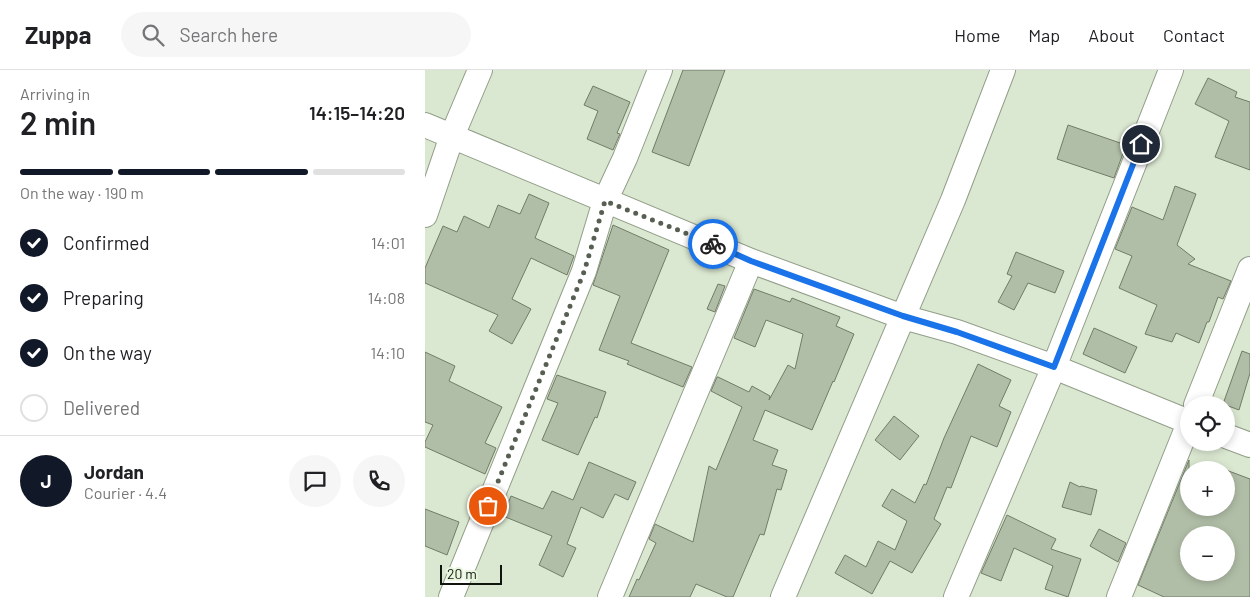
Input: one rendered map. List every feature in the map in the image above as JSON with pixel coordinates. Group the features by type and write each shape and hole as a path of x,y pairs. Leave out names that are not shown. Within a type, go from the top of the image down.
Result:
{"street":[{"path":"425,215 452,136 480,70"},
{"path":"451,597 584,272 605,201 625,158 660,70"},
{"path":"783,597 953,200 1003,70"},
{"path":"956,597 1054,367 1171,70"},
{"path":"425,125 751,261 903,316 957,332 1054,367 1180,419"},
{"path":"610,597 751,261"},
{"path":"1200,396 1250,269"},
{"path":"1235,439 1250,445"},
{"path":"1119,597 1180,445"}],"building":[{"path":"683,70 725,70 689,166 652,152"},
{"path":"1208,78 1237,92 1235,97 1250,102 1250,170 1215,157 1229,121 1195,104"},
{"path":"593,86 630,102 617,133 620,134 613,150 587,139 598,111 584,105"},
{"path":"1068,125 1126,145 1114,178 1057,159"},
{"path":"1175,186 1196,194 1177,245 1195,259 1188,264 1231,281 1223,299 1218,297 1199,343 1176,333 1172,342 1145,334 1157,305 1119,288 1132,256 1115,249 1132,207 1163,220"},
{"path":"529,194 549,203 535,238 574,256 567,275 531,258 512,299 531,309 512,344 489,331 498,315 425,283 425,268 443,226 457,232 464,216 489,228 498,205 520,214"},
{"path":"613,225 669,250 631,343 692,367 683,387 627,364 629,361 599,350 620,296 593,285"},
{"path":"1016,252 1064,271 1055,293 1028,283 1014,310 998,302 1012,276 1007,274"},
{"path":"718,284 725,286 715,312 707,309"},
{"path":"754,289 790,302 792,298 840,317 836,326 854,334 812,430 765,410 753,440 778,450 772,465 787,470 781,490 777,489 764,535 760,534 733,597 727,597 696,584 690,597 629,597 656,543 649,539 655,524 693,542 709,466 716,470 742,407 711,391 717,377 749,392 752,386 770,396 769,400 788,365 795,369 803,334 766,320 755,347 734,338"},
{"path":"1094,328 1137,347 1125,373 1083,354"},
{"path":"1242,351 1250,354 1250,373 1239,410 1235,408 1235,396 1226,396"},
{"path":"425,352 455,366 449,381 502,407 485,443 496,448 485,474 425,447 425,442 433,425 425,422"},
{"path":"978,364 1011,380 999,406 1011,412 997,447 971,436 951,488 947,487 934,519 941,524 912,573 890,561 872,594 835,573 845,555 866,567 878,541 895,550 907,521 882,506 892,489 915,503 924,484 926,485 944,438"},
{"path":"557,375 606,392 597,418 595,417 578,455 542,440 558,403 547,399"},
{"path":"894,416 919,436 900,460 875,440"},
{"path":"589,462 636,482 628,500 615,494 603,518 581,507 567,544 576,548 563,577 539,565 552,536 503,516 511,496 543,509 552,491 573,500"},
{"path":"1235,473 1250,479 1250,597 1164,597 1138,585 1180,482 1180,516 1235,516"},
{"path":"1070,482 1080,487 1097,490 1091,515 1062,507"},
{"path":"425,509 459,522 447,555 425,546"},
{"path":"1007,515 1056,539 1051,549 1081,559 1068,597 1045,589 1053,566 1014,548 1001,581 981,573"},
{"path":"1099,529 1126,543 1118,562 1090,546"}],"way so far":[{"path":"488,506 584,272 605,201 713,244"}],"route":[{"path":"713,244 751,261 903,316 957,332 1054,367 1141,144"}]}
